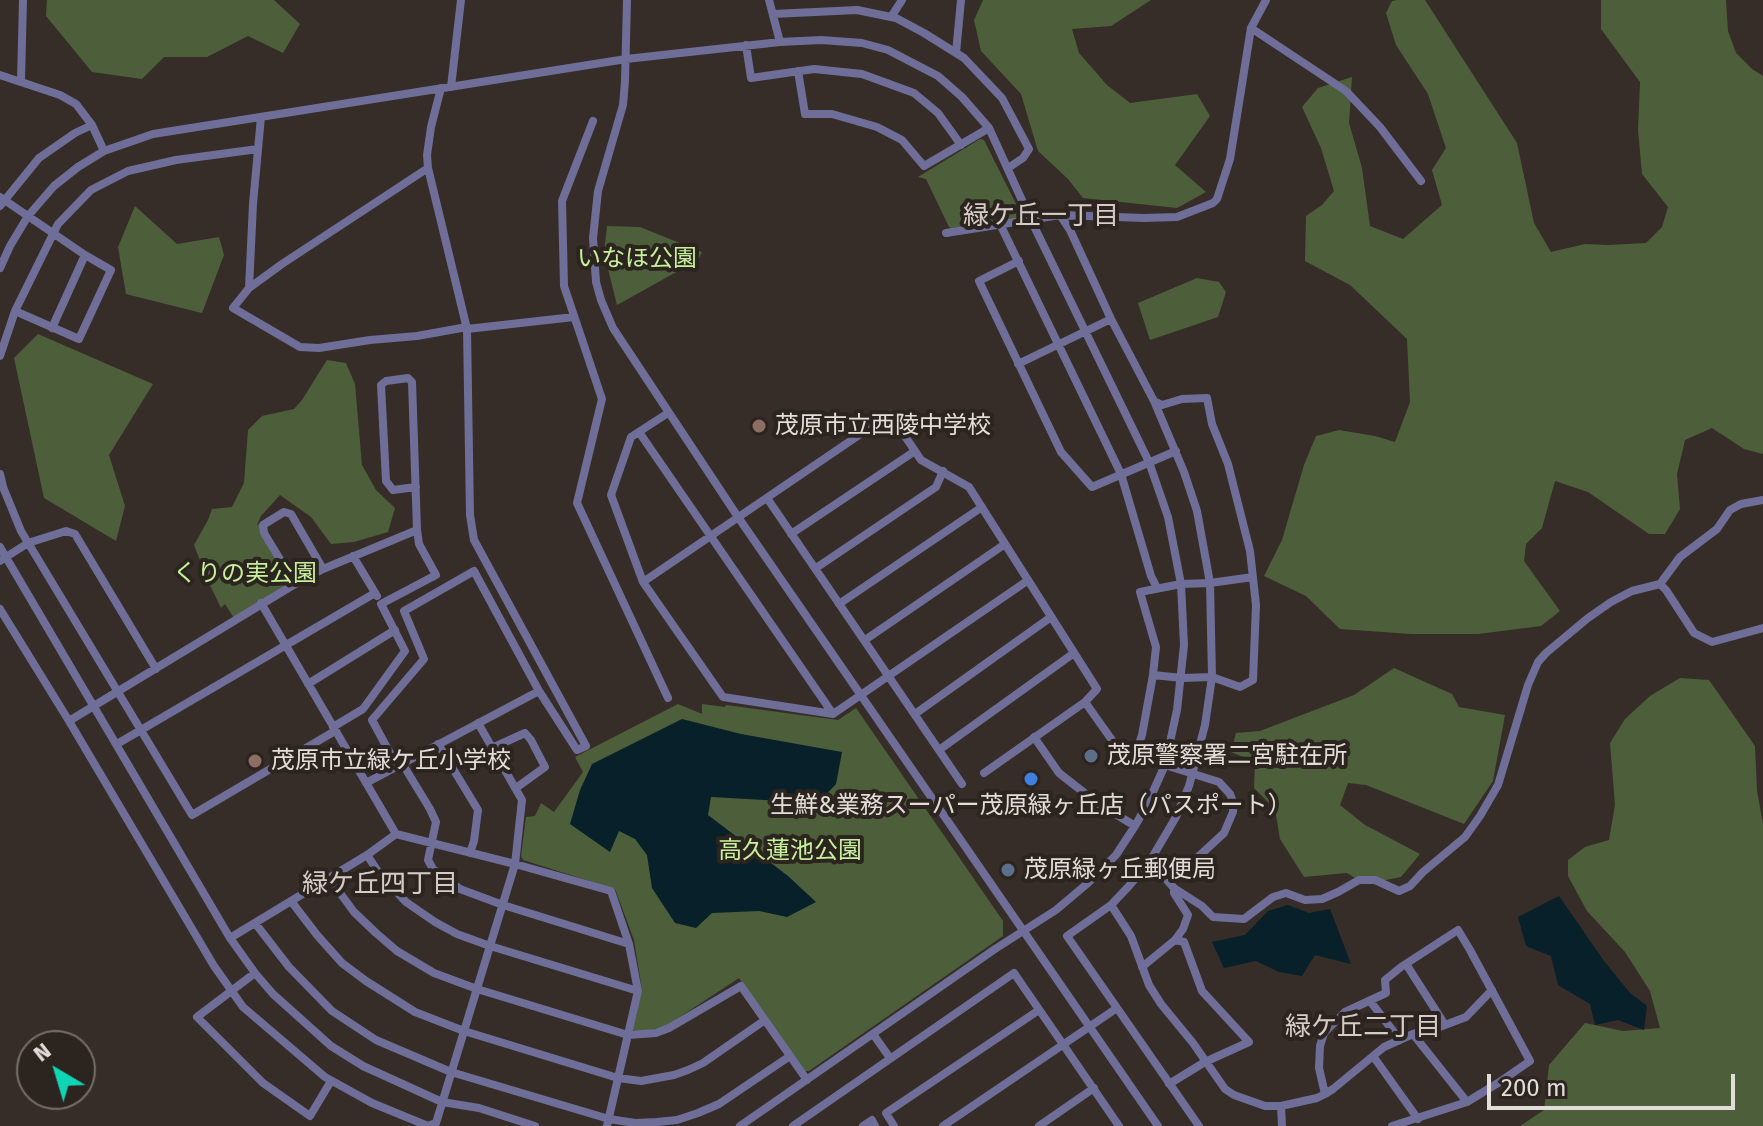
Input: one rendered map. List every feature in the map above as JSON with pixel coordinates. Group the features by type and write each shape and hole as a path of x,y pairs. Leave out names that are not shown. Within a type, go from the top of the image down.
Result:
{"street":[{"path":"21,81 23,0"},
{"path":"461,0 446,87 431,127 427,155 467,328 470,515 474,540 586,746 577,750 539,691 474,571 404,611 424,659 372,720 436,822 428,860 433,869 460,889 629,944"},
{"path":"627,0 623,105 594,212 594,272 613,328 738,517 1158,1126"},
{"path":"769,0 780,42"},
{"path":"891,17 902,0"},
{"path":"956,53 961,0"},
{"path":"946,233 1060,215 1177,217 1213,203 1230,159 1251,28 1266,0"},
{"path":"773,14 857,10 891,17 964,58 1002,98 1029,149 1023,158 1008,168"},
{"path":"1251,28 1346,91 1380,127 1421,181"},
{"path":"0,268 28,216 54,186 104,151 153,134 626,59 780,42 821,40 862,43 888,50 938,76 962,97 989,128 1149,462 1168,517 1181,584 1184,645 1177,710 1165,765 1135,826 1116,855 1088,883 1056,910 807,1080 752,1123 740,1126"},
{"path":"746,45 751,78 814,69 862,74 914,93 938,113 961,145"},
{"path":"798,71 805,114 832,114 877,127 902,140 924,166 989,128"},
{"path":"0,75 60,95 76,104 92,125 104,151"},
{"path":"249,288 261,117"},
{"path":"593,121 562,201 564,286 602,399 577,503 668,698"},
{"path":"15,311 79,339 111,270 1,201 39,158 92,125"},
{"path":"0,352 15,311 53,232 91,190 128,171 176,160 258,149"},
{"path":"428,168 282,264 249,288 233,308 300,347 319,348 574,317"},
{"path":"1060,215 1154,401 1197,511 1210,583 1212,677 1205,725 1176,817 1150,861 1111,905 1067,936 1199,1126"},
{"path":"1000,224 1121,474 1157,588"},
{"path":"52,328 85,255"},
{"path":"1019,261 979,281 1061,452 1092,487 1176,451"},
{"path":"1018,364 1111,319"},
{"path":"381,604 436,575 419,544 417,530 416,487 412,382 408,378 386,381 381,385 386,481 393,490 416,487"},
{"path":"1153,675 1212,677 1240,687 1253,680 1256,605 1250,551 1207,398 1182,399 1162,405 1154,401"},
{"path":"668,413 631,437 611,495 643,582 723,697 833,714 1027,581"},
{"path":"643,582 890,414 921,460 969,487 1097,689 1085,702 984,773"},
{"path":"639,432 833,714"},
{"path":"791,534 915,451"},
{"path":"816,568 936,487 943,471"},
{"path":"0,474 21,531 192,815 363,709 405,651 353,556"},
{"path":"767,498 962,784"},
{"path":"1150,861 1172,885 1213,917 1244,919 1273,897 1286,893 1305,900 1322,899 1359,880 1375,880 1399,891 1410,886 1465,837 1498,785 1538,662 1556,644 1611,602 1632,591 1660,584 1680,557 1717,529 1730,510 1741,504 1763,500"},
{"path":"839,604 982,507"},
{"path":"295,584 264,533 263,525 284,512 291,514 323,569"},
{"path":"69,721 295,584 417,530"},
{"path":"3,559 28,543 66,531 75,534 156,669"},
{"path":"865,640 1005,544"},
{"path":"0,547 3,559 95,706 230,938 255,973 302,1022 331,1046 363,1066 442,1102 479,1108 535,1126"},
{"path":"1085,702 1124,757 1133,761 1142,735 1156,647 1140,592 1181,584 1253,577"},
{"path":"1660,584 1694,633 1712,642 1763,628"},
{"path":"117,744 375,593"},
{"path":"261,603 396,834 611,891 629,944 638,991 608,1123"},
{"path":"0,609 214,966 243,1007 331,1081 372,1103 428,1126 436,1123 515,864 522,800 478,723"},
{"path":"915,714 1051,617"},
{"path":"308,684 395,630"},
{"path":"939,750 1074,653"},
{"path":"366,783 539,691"},
{"path":"492,748 525,733 531,740 545,767 516,788"},
{"path":"1034,737 1059,773 1096,802 1135,826"},
{"path":"438,744 478,810 470,853"},
{"path":"1165,765 1219,782 1233,802 1233,812 1224,833 1172,885"},
{"path":"230,938 396,834"},
{"path":"367,855 406,902 457,934 638,991"},
{"path":"329,878 354,912 397,951 434,973 628,1035 656,1033 669,1028 741,986 807,1080"},
{"path":"1142,967 1175,940 1183,929 1188,915 1172,885"},
{"path":"291,901 342,963 415,1012 464,1031 618,1078 641,1081 688,1070 765,1020"},
{"path":"1111,905 1131,936 1142,967 1161,1004 1225,1089 1265,1106 1281,1106 1325,1094 1384,1047 1466,1017 1492,990"},
{"path":"255,923 289,967 332,1011 376,1040 451,1072 608,1123 677,1120 698,1113 719,1104 790,1056"},
{"path":"1325,1094 1319,1068 1324,1033 1345,1012 1386,993 1385,980 1458,930 1530,1061 1467,1102 1392,1126"},
{"path":"1169,1084 1205,1062 1249,1042 1202,991 1184,942 1175,940"},
{"path":"1406,964 1445,1025"},
{"path":"255,973 197,1017 263,1083 310,1116 331,1081"},
{"path":"793,1126 1014,973 1119,1126"},
{"path":"1370,1001 1400,1040"},
{"path":"943,1126 1117,1008"},
{"path":"894,1126 886,1113 1039,1010"},
{"path":"873,1034 890,1058"},
{"path":"1413,1034 1467,1102"},
{"path":"1373,1056 1418,1119"},
{"path":"1039,1126 1094,1088"},
{"path":"1281,1106 1282,1126"},
{"path":"863,1126 872,1120 875,1126"}],"green space":[{"path":"47,0 274,0 300,24 283,53 248,36 207,57 164,57 142,79 92,72 46,16"},
{"path":"983,0 1151,0 1111,26 1072,29 1079,53 1107,85 1130,103 1197,94 1210,116 1175,165 1206,192 1177,208 1083,198 1038,151 1021,94 981,51 974,20"},
{"path":"1425,0 1517,143 1534,223 1551,252 1585,244 1646,243 1662,227 1668,207 1642,174 1638,130 1640,82 1601,29 1601,0 1726,0 1728,31 1736,53 1763,76 1763,454 1744,449 1712,428 1685,440 1677,474 1680,509 1665,534 1649,534 1588,492 1555,481 1542,528 1526,544 1524,561 1560,611 1541,626 1478,634 1411,634 1340,629 1306,596 1264,576 1282,540 1316,436 1339,430 1395,442 1410,402 1407,339 1350,285 1305,261 1306,216 1322,205 1334,191 1321,148 1302,107 1318,88 1352,77 1349,123 1362,168 1370,226 1403,239 1442,205 1432,170 1446,148 1428,94 1396,45 1386,13 1392,1"},
{"path":"980,139 984,140 1022,216 1020,219 951,228 926,179 918,177"},
{"path":"135,206 177,244 219,237 224,255 202,313 126,294 118,247"},
{"name":"いなほ公園","path":"607,226 640,227 702,252 698,260 617,305 606,261"},
{"path":"1197,278 1219,282 1226,292 1218,317 1150,340 1138,303"},
{"path":"38,334 153,384 109,455 125,506 116,541 44,498 14,358"},
{"name":"くりの実公園","path":"327,360 346,363 355,384 362,465 376,490 395,508 388,532 354,542 331,544 311,517 280,495 257,525 289,584 234,618 225,604 221,608 194,545 212,509 232,507 244,483 248,430 262,416 294,409"},
{"path":"1394,668 1452,694 1459,707 1505,715 1493,781 1464,824 1366,785 1348,783 1340,805 1365,825 1420,854 1401,877 1365,884 1347,873 1304,877 1280,839 1275,809 1254,788 1255,762 1231,752 1236,733 1260,731 1354,695"},
{"path":"1680,678 1709,680 1755,746 1757,791 1763,824 1763,1126 1520,1126 1544,1110 1549,1065 1585,1023 1623,1031 1660,1028 1650,991 1625,952 1587,911 1568,876 1568,860 1585,847 1609,840 1615,805 1610,743 1625,719 1650,696"},
{"name":"高久蓮池公園","path":"678,704 702,714 702,704 726,705 838,720 856,708 1003,921 1003,936 809,1071 804,1071 739,978 666,1026 642,1032 633,1030 642,990 634,940 615,889 523,860 526,817 535,816 541,803 554,812 583,772 575,757"}],"water":[{"path":"682,719 741,734 842,752 836,784 818,803 711,797 708,815 788,876 816,902 787,917 759,911 712,913 696,928 675,923 652,888 647,855 635,839 619,831 610,852 570,824 592,764"},
{"path":"1559,896 1604,961 1630,993 1647,1006 1644,1030 1618,1020 1595,1025 1590,1004 1558,985 1551,956 1526,946 1518,917"},
{"path":"1288,905 1309,913 1330,909 1351,964 1315,955 1302,976 1279,972 1256,961 1224,968 1212,942 1245,935 1268,911"}],"place":[{"name":"茂原市立西陵中学校","path":"759,426"},
{"name":"茂原警察署二宮駐在所","path":"1091,756"},
{"name":"茂原市立緑ケ丘小学校","path":"255,761"},
{"name":"生鮮&業務スーパー茂原緑ヶ丘店（パスポート）","path":"1031,779"},
{"name":"茂原緑ヶ丘郵便局","path":"1008,870"}],"district":[{"name":"緑ケ丘一丁目","path":"1041,217"},
{"name":"緑ケ丘四丁目","path":"380,885"},
{"name":"緑ケ丘二丁目","path":"1363,1028"}]}
